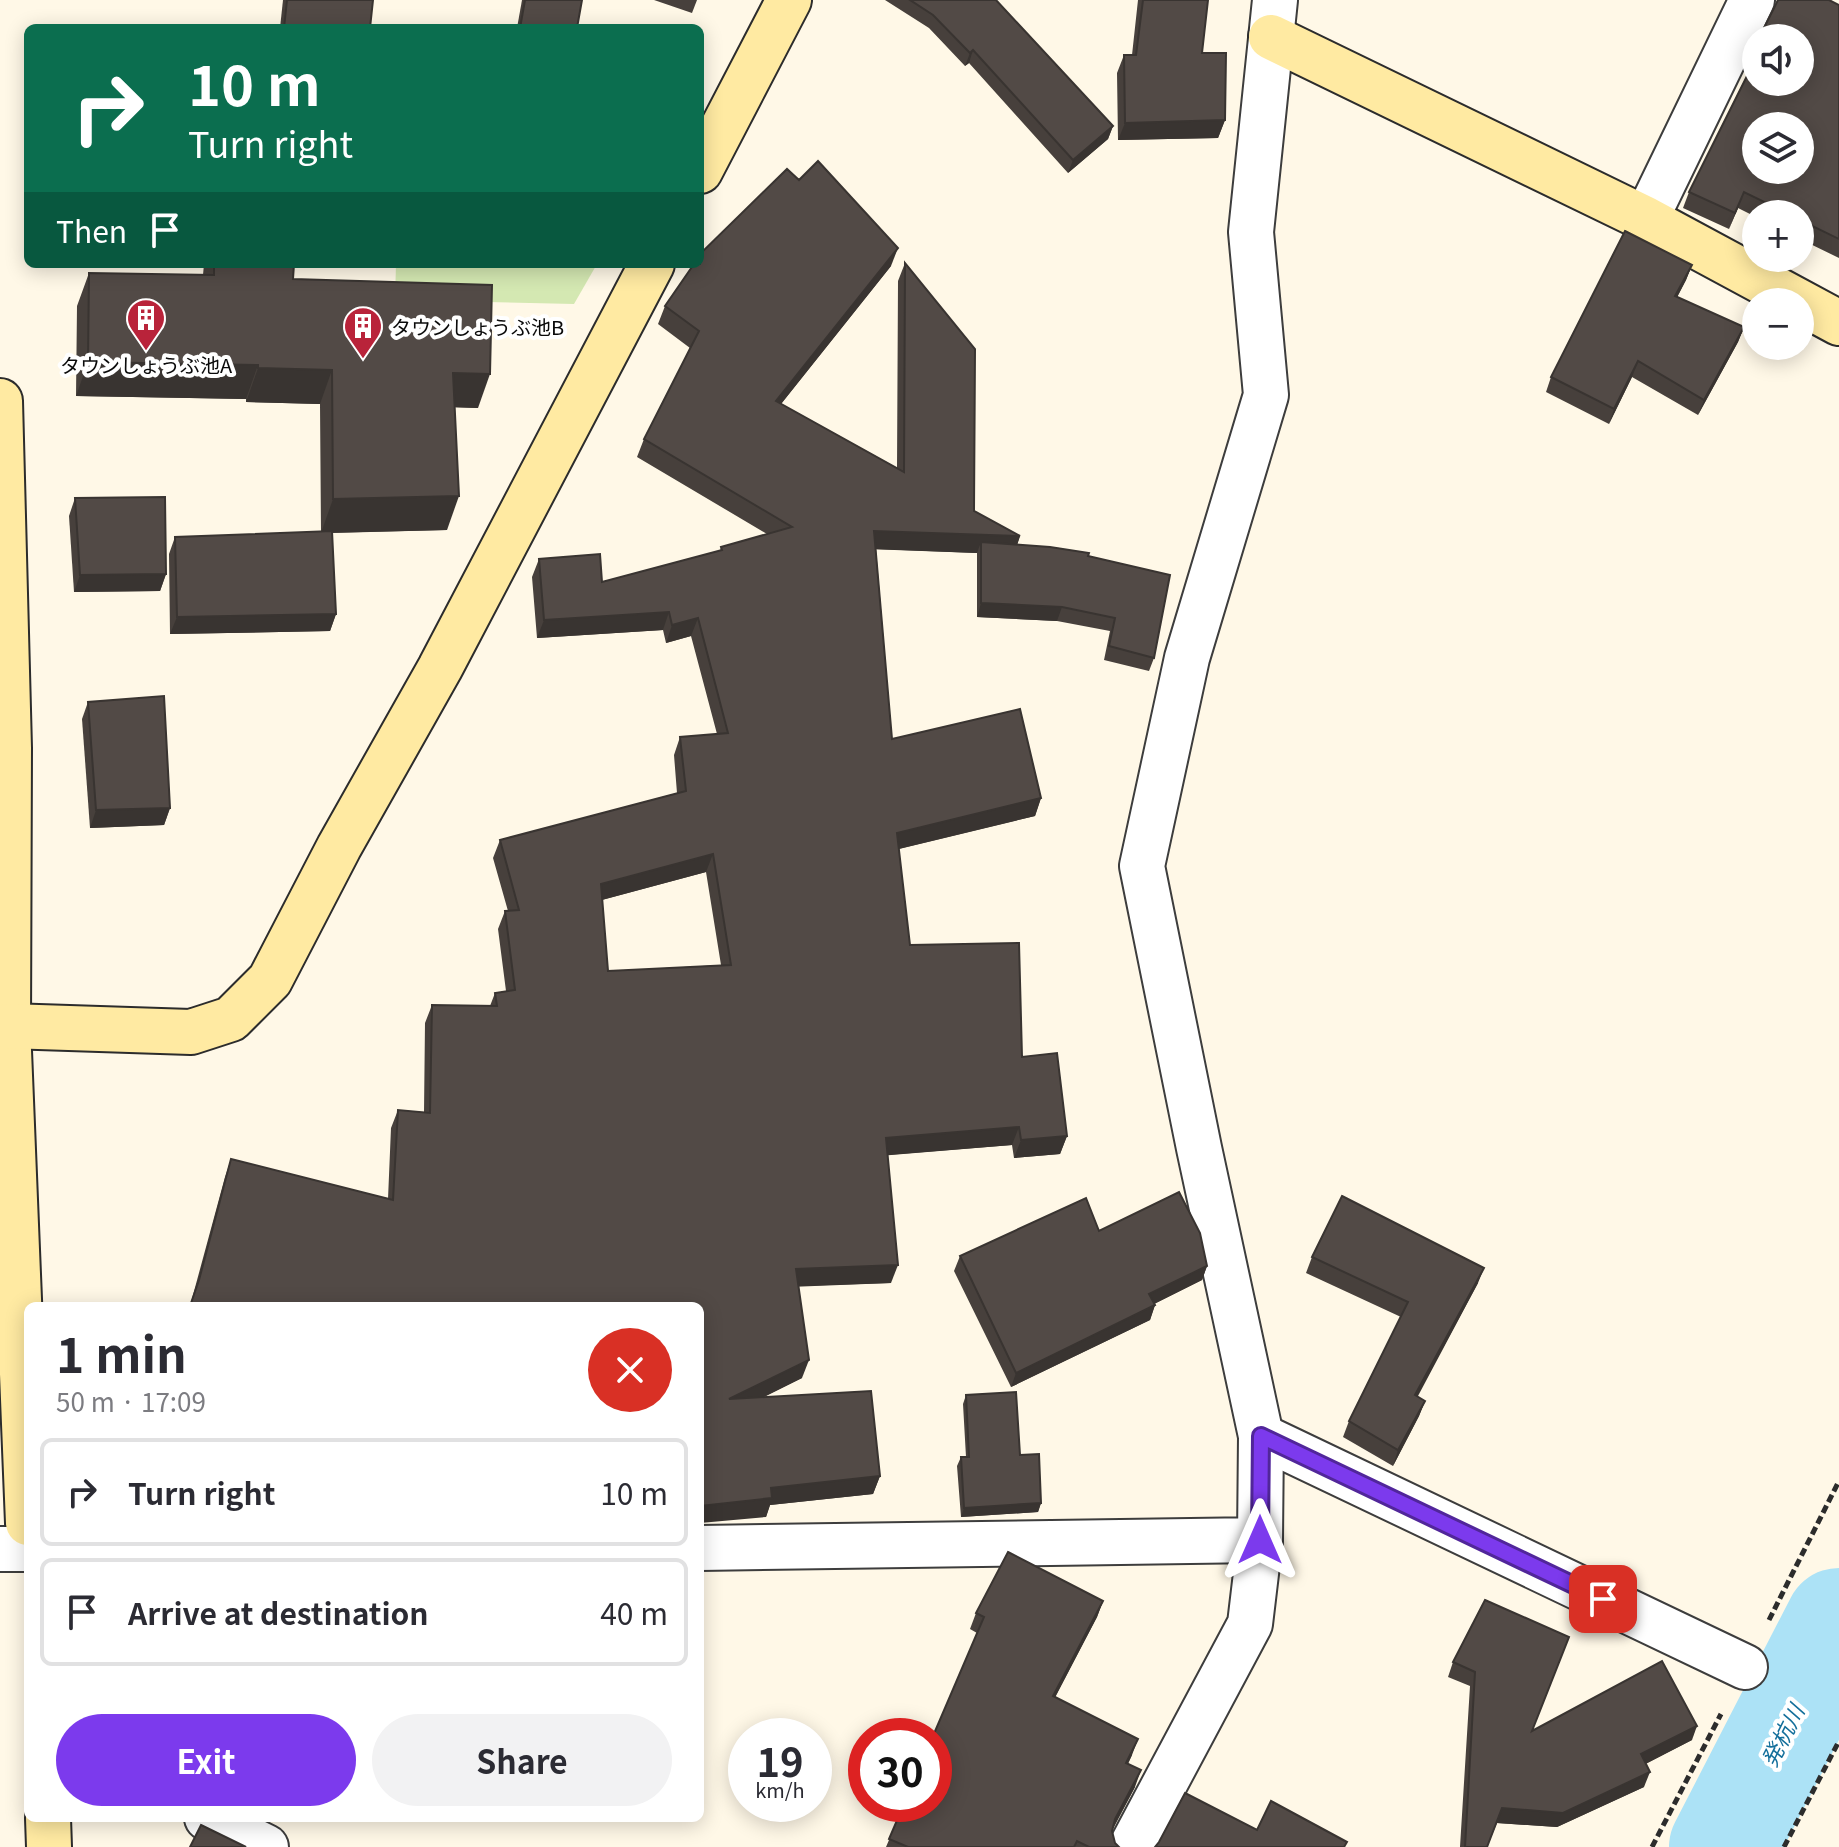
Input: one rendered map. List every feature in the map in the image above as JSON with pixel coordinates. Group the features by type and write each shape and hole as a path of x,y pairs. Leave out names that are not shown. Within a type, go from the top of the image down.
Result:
{"street":[{"path":"704,163 789,0"},
{"path":"1646,219 1752,0"},
{"path":"1131,1847 1250,1624 1260,1540 1261,1436 1142,866 1187,658 1266,395 1251,232 1273,19 1839,323"},
{"path":"8,1026 191,1032 231,1019 270,980 339,847 440,668 650,268"},
{"path":"0,401 9,748 8,1026 24,1424"},
{"path":"1261,1436 1745,1667"},
{"path":"704,1548 1260,1540"},
{"path":"0,1549 24,1549"},
{"path":"48,1822 49,1847"},
{"path":"215,1822 266,1847"}],"path":[{"path":"1784,1847 1839,1741"}],"green space":[{"path":"396,268 595,268 574,304 395,300"}],"building":[{"path":"287,0 373,0 370,24 284,24"},
{"path":"525,0 582,0 578,24 521,24"},
{"path":"910,0 996,0 1113,126 1073,160 973,50 970,53 933,15"},
{"path":"1143,0 1208,0 1202,53 1226,53 1225,120 1125,123 1124,55 1136,55"},
{"path":"1778,0 1829,0 1839,5 1839,239 1814,227 1814,200 1760,200 1744,192 1735,213 1689,192 1742,86 1742,96 1814,96 1814,24 1766,24"},
{"path":"818,161 898,248 776,401 904,472 905,263 975,349 974,511 1020,536 874,531 892,739 1020,709 1041,798 897,833 910,945 1019,943 1022,1057 1057,1053 1067,1136 1021,1140 1019,1127 886,1138 898,1265 796,1269 809,1360 729,1399 871,1391 880,1476 771,1488 772,1498 704,1506 704,1302 191,1302 231,1159 393,1200 398,1110 430,1113 432,1005 497,1006 495,993 515,990 505,911 519,910 500,840 686,791 680,737 728,733 698,618 672,625 669,612 544,620 539,559 600,554 602,582 722,550 721,547 792,527 644,439 699,331 665,306 691,268 704,268 704,250 787,169 799,180","holes":["713,854 731,965 608,971 601,884"]},
{"path":"1625,231 1692,265 1675,296 1742,326 1704,400 1638,361 1614,409 1551,377"},
{"path":"214,268 294,268 293,279 492,285 490,374 453,373 459,496 333,499 332,370 258,368 258,365 88,362 89,273 214,275"},
{"path":"165,497 166,574 80,575 75,498"},
{"path":"332,531 336,614 177,617 175,537"},
{"path":"981,542 1089,553 1088,556 1170,575 1154,658 1109,646 1115,618 1062,607 981,603"},
{"path":"164,696 170,808 96,810 88,702"},
{"path":"1179,1192 1200,1233 1207,1266 1149,1294 1155,1305 1016,1373 960,1256 1086,1198 1099,1231"},
{"path":"1342,1196 1484,1268 1415,1395 1425,1401 1398,1450 1349,1421 1408,1302 1312,1257"},
{"path":"1016,1392 1020,1455 1039,1454 1041,1503 964,1508 961,1457 969,1457 966,1395"},
{"path":"1008,1552 1103,1601 1053,1696 1138,1739 1126,1763 1141,1770 1115,1819 1112,1831 1119,1847 1089,1847 1077,1841 1074,1847 908,1847 889,1839 896,1822 952,1822 952,1718 941,1718 984,1617 976,1613"},
{"path":"1485,1600 1569,1637 1532,1731 1662,1661 1697,1726 1641,1754 1650,1772 1563,1813 1502,1808 1487,1847 1465,1847 1475,1672 1453,1662"},
{"path":"1185,1793 1257,1830 1271,1801 1347,1842 1344,1847 1155,1847"},
{"path":"201,1825 246,1847 190,1847"}],"waterway":[{"name":"発杭川","path":"1723,1847 1839,1622"}],"place":[{"name":"タウンしょうぶ池A","path":"146,352"},
{"name":"タウンしょうぶ池B","path":"363,360"}],"route":[{"path":"1260,1540 1261,1436 1603,1599"}]}
